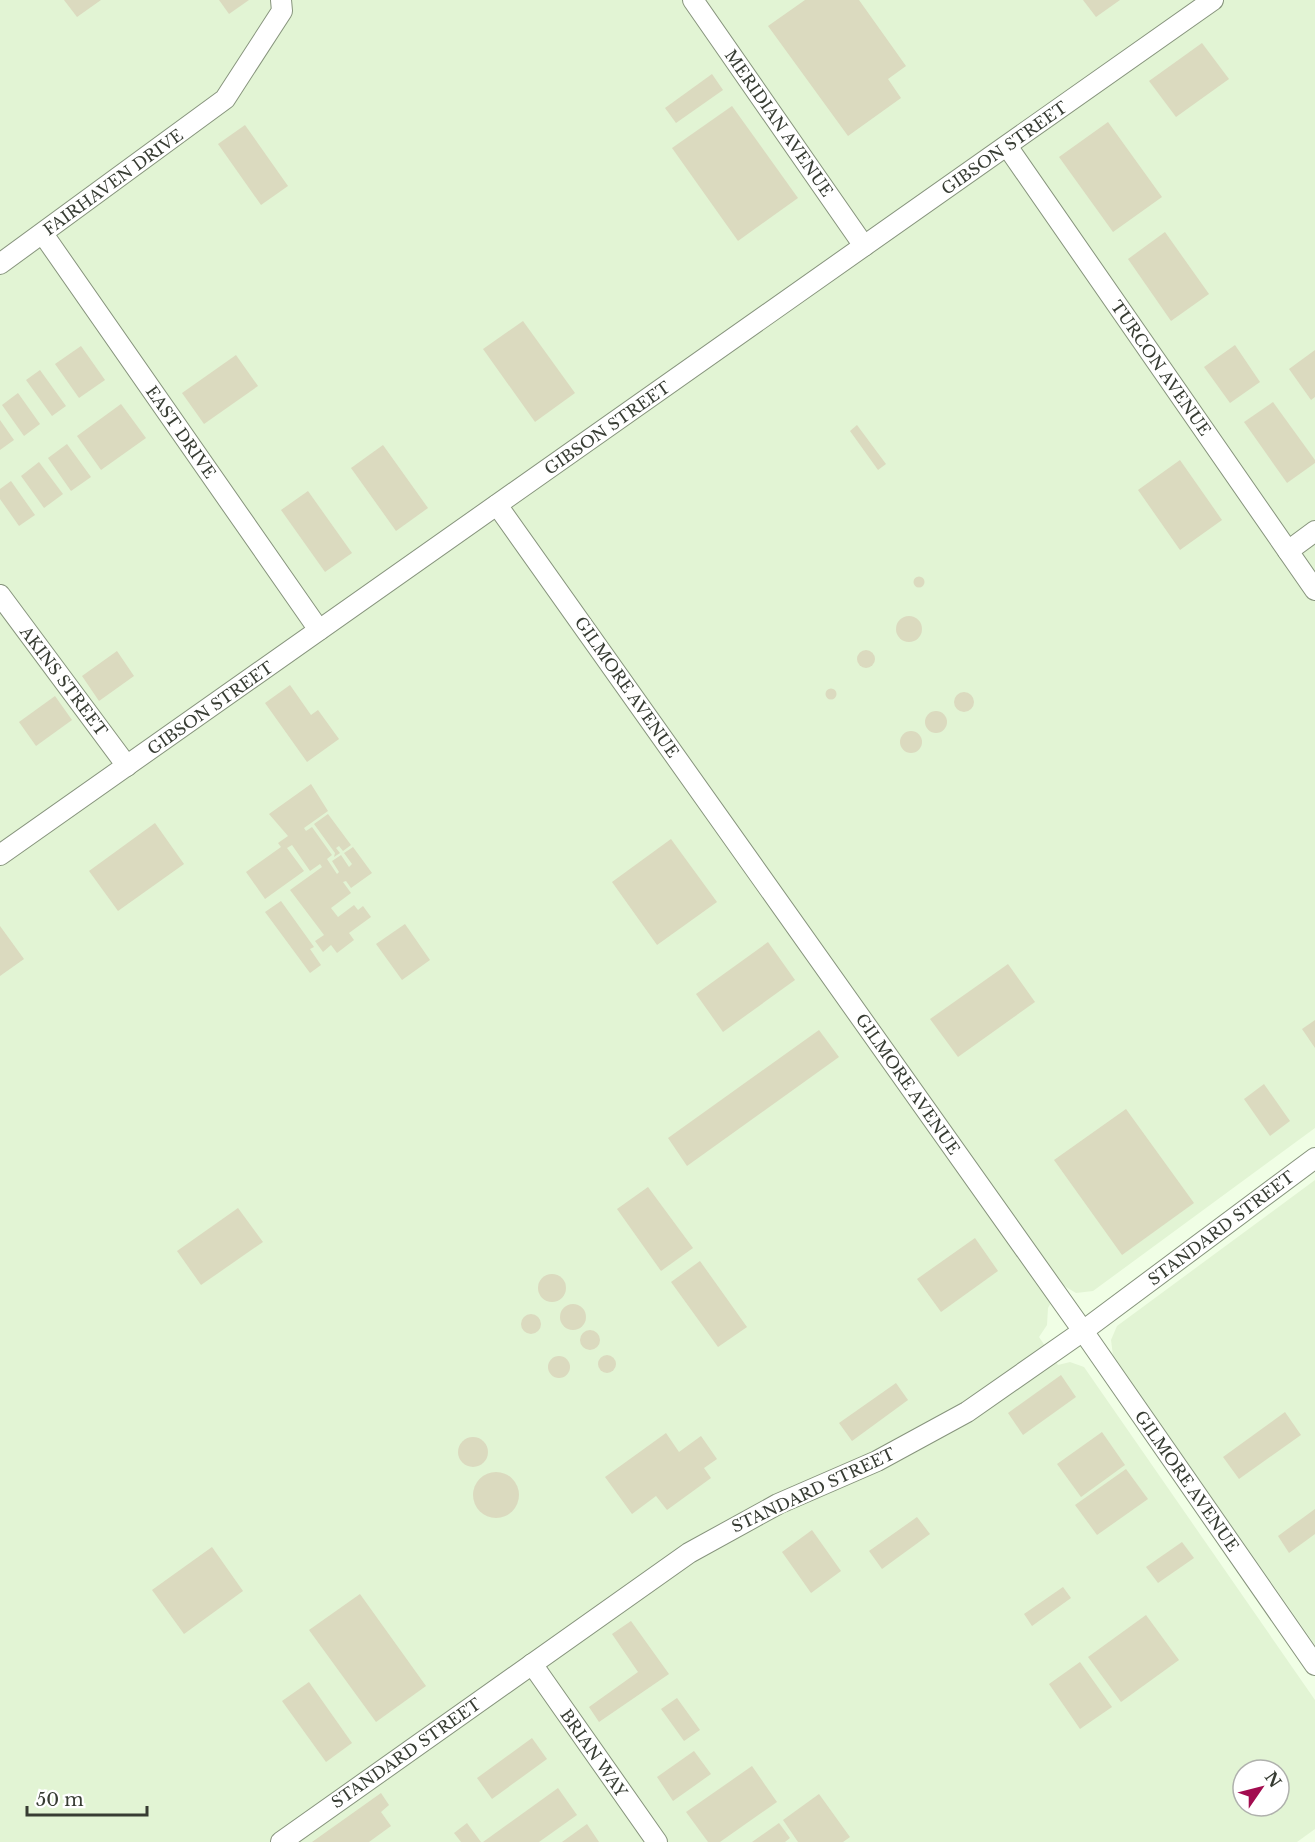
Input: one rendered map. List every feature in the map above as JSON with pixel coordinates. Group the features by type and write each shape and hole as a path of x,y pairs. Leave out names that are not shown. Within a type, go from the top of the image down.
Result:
{"street":[{"name":"FAIRHAVEN DRIVE","path":"0,264 225,99 282,11 281,0"},
{"name":"MERIDIAN AVENUE","path":"693,0 864,246"},
{"name":"GIBSON STREET","path":"0,855 1213,0"},
{"name":"TURCON AVENUE","path":"1006,146 1315,590"},
{"name":"EAST DRIVE","path":"43,234 319,630"},
{"name":"GILMORE AVENUE","path":"497,505 1083,1330 1315,1665"},
{"path":"1287,550 1315,531"},
{"name":"AKINS STREET","path":"0,595 127,766"},
{"name":"STANDARD STREET","path":"281,1842 689,1553 732,1527 923,1438 967,1412 1083,1330 1315,1158"},
{"name":"BRIAN WAY","path":"532,1664 657,1842"}],"shaded area":[{"path":"0,0 1315,0 1315,1128 1093,1291 1076,1293 1061,1284 1048,1308 1047,1325 1039,1337 1058,1365 1070,1362 1084,1367 1315,1700 1315,1829 1297,1842 0,1842"},
{"path":"1315,1180 1315,1645 1113,1356 1111,1340 1117,1326"}],"building":[{"path":"64,0 101,0 77,17"},
{"path":"219,0 249,0 229,14"},
{"path":"805,0 859,0 906,66 888,79 901,98 848,136 768,26"},
{"path":"1083,0 1120,0 1096,17"},
{"path":"1202,43 1229,79 1176,117 1149,81"},
{"path":"712,74 723,90 676,123 665,108"},
{"path":"732,106 798,198 738,241 672,148"},
{"path":"1108,122 1162,197 1113,232 1059,157"},
{"path":"245,125 288,186 261,205 218,144"},
{"path":"1165,232 1209,294 1171,321 1128,259"},
{"path":"523,321 575,393 535,422 483,349"},
{"path":"1235,345 1260,382 1230,403 1204,367"},
{"path":"81,346 105,380 79,398 55,364"},
{"path":"1315,350 1315,397 1311,400 1289,369"},
{"path":"236,355 258,386 204,424 182,393"},
{"path":"40,370 66,406 52,416 26,380"},
{"path":"18,393 40,424 24,436 2,405"},
{"path":"1273,402 1315,460 1315,463 1287,483 1244,422"},
{"path":"121,404 146,438 101,470 77,436"},
{"path":"0,420 14,440 0,450"},
{"path":"857,425 886,464 878,470 850,431"},
{"path":"67,444 91,477 71,491 48,458"},
{"path":"383,445 428,508 396,531 351,468"},
{"path":"1180,460 1222,520 1180,550 1138,490"},
{"path":"39,462 63,494 44,508 21,476"},
{"path":"11,481 35,515 19,526 0,499 0,489"},
{"path":"308,491 352,553 325,572 281,510"},
{"path":"919,576 925,582 919,588 913,582"},
{"path":"909,616 918,620 922,629 918,638 909,642 900,638 896,629 900,620"},
{"path":"866,650 872,653 875,659 872,665 866,668 860,665 857,659 860,653"},
{"path":"117,651 134,676 99,701 82,676"},
{"path":"290,685 311,715 318,710 339,739 307,762 265,703"},
{"path":"831,688 837,694 831,700 825,694"},
{"path":"964,692 971,695 974,702 971,709 964,712 957,709 954,702 957,695"},
{"path":"55,696 72,720 36,746 19,722"},
{"path":"936,711 944,714 947,722 944,730 936,733 928,730 925,722 928,714"},
{"path":"911,731 919,734 922,742 919,750 911,753 903,750 900,742 903,734"},
{"path":"311,784 328,811 304,828 306,831 312,827 332,855 327,859 337,874 339,872 332,861 341,855 349,867 352,864 344,853 353,847 372,873 351,888 346,881 343,882 351,893 331,908 338,917 354,905 358,910 363,906 371,917 349,933 354,940 337,953 331,945 323,952 315,941 324,935 290,890 322,867 320,864 310,871 292,845 287,848 304,871 265,899 246,872 281,847 278,843 288,836 269,814"},
{"path":"328,814 351,845 343,851 339,846 336,848 340,853 334,857 335,853 314,824"},
{"path":"155,823 184,864 118,911 89,871"},
{"path":"671,839 717,902 657,945 612,882"},
{"path":"281,901 314,947 310,949 321,965 310,973 265,912"},
{"path":"405,924 430,960 402,980 376,944"},
{"path":"0,926 24,959 0,976"},
{"path":"768,942 795,980 723,1032 696,994"},
{"path":"1008,964 1035,1002 958,1057 930,1019"},
{"path":"1315,1020 1315,1048 1302,1029"},
{"path":"819,1030 839,1057 687,1166 668,1138"},
{"path":"1264,1084 1290,1121 1270,1136 1244,1099"},
{"path":"1126,1109 1194,1203 1122,1255 1054,1160"},
{"path":"648,1187 693,1248 661,1271 617,1209"},
{"path":"238,1208 263,1242 201,1285 177,1251"},
{"path":"975,1238 998,1271 941,1312 917,1279"},
{"path":"700,1261 747,1327 718,1347 671,1282"},
{"path":"552,1274 562,1278 566,1288 562,1298 552,1302 542,1298 538,1288 542,1278"},
{"path":"573,1304 582,1308 586,1317 582,1326 573,1330 564,1326 560,1317 564,1308"},
{"path":"527,1314 535,1314 541,1320 541,1328 535,1334 527,1334 521,1328 521,1320"},
{"path":"586,1330 594,1330 600,1336 600,1344 594,1350 586,1350 580,1344 580,1336"},
{"path":"607,1355 613,1358 616,1364 613,1370 607,1373 601,1370 598,1364 601,1358"},
{"path":"559,1356 567,1359 570,1367 567,1375 559,1378 551,1375 548,1367 551,1359"},
{"path":"1061,1375 1076,1397 1023,1435 1008,1413"},
{"path":"896,1383 908,1400 852,1441 839,1423"},
{"path":"1285,1412 1301,1435 1239,1479 1223,1457"},
{"path":"1102,1432 1125,1465 1081,1497 1057,1464"},
{"path":"666,1433 679,1452 701,1436 717,1459 704,1468 711,1478 667,1510 656,1496 632,1514 605,1477"},
{"path":"473,1437 479,1438 487,1446 487,1458 479,1466 473,1467 467,1466 459,1458 458,1452 459,1446 467,1438"},
{"path":"1126,1469 1148,1499 1097,1535 1075,1505"},
{"path":"496,1472 512,1479 519,1495 512,1511 496,1518 480,1511 473,1495 480,1479"},
{"path":"1315,1509 1315,1534 1289,1553 1278,1536"},
{"path":"917,1517 930,1534 882,1569 869,1551"},
{"path":"812,1530 841,1571 811,1593 782,1552"},
{"path":"1182,1542 1194,1558 1158,1583 1146,1567"},
{"path":"212,1547 243,1591 184,1634 152,1590"},
{"path":"1063,1587 1071,1598 1032,1626 1024,1614"},
{"path":"360,1594 426,1686 376,1722 309,1630"},
{"path":"1146,1615 1179,1660 1121,1702 1088,1657"},
{"path":"631,1621 669,1674 599,1722 589,1707 638,1672 612,1634"},
{"path":"1080,1662 1112,1707 1080,1729 1049,1684"},
{"path":"309,1682 352,1743 326,1762 282,1701"},
{"path":"677,1698 700,1730 684,1741 661,1709"},
{"path":"532,1738 547,1759 492,1799 477,1778"},
{"path":"694,1751 711,1774 673,1801 657,1777"},
{"path":"752,1766 777,1802 720,1842 708,1842 686,1812"},
{"path":"558,1788 577,1815 539,1842 483,1842"},
{"path":"381,1793 389,1805 381,1812 391,1826 369,1842 312,1842"},
{"path":"819,1794 850,1837 843,1842 798,1842 783,1820"},
{"path":"467,1823 481,1842 461,1842 454,1833"},
{"path":"779,1823 790,1838 785,1842 752,1842"},
{"path":"587,1824 599,1842 562,1842"}]}
